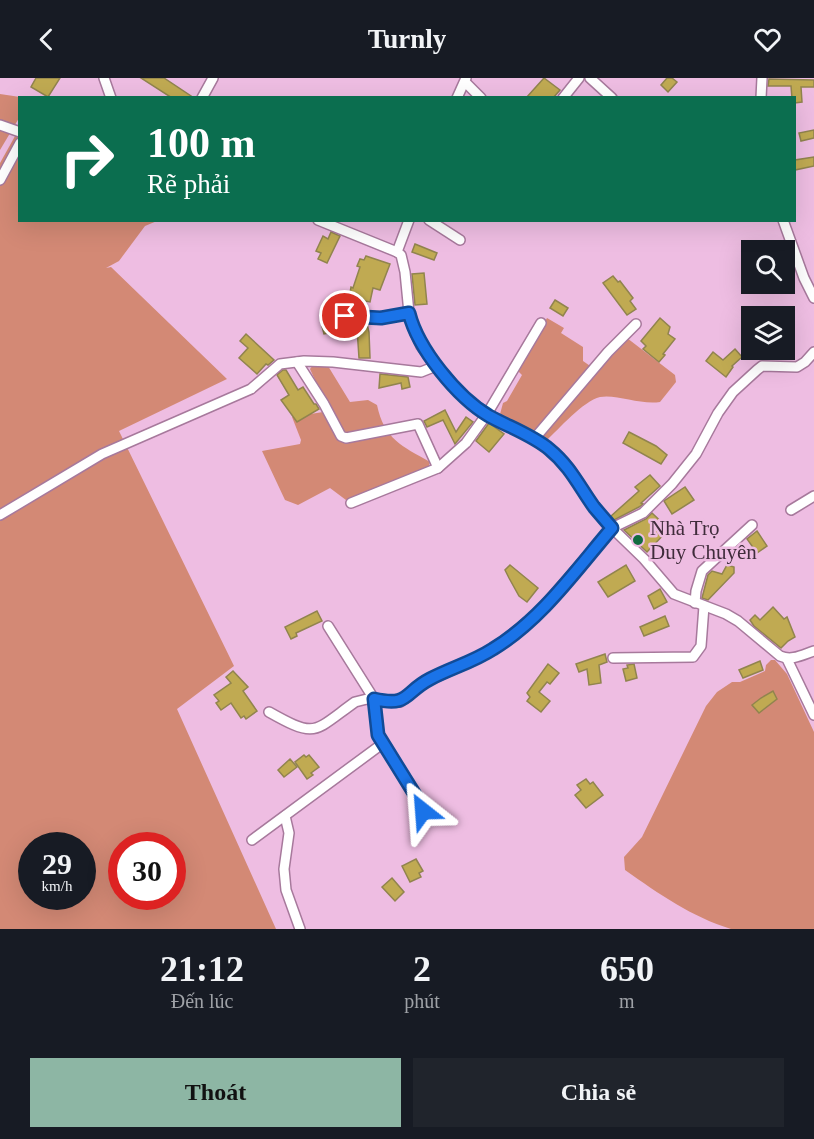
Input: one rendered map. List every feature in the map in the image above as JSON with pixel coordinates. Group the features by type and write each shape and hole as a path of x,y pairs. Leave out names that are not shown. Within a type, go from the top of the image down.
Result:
{"street":[{"path":"104,78 110,96"},
{"path":"203,96 213,78"},
{"path":"565,96 579,78"},
{"path":"590,78 610,96"},
{"path":"762,78 762,96"},
{"path":"458,96 466,80 478,96"},
{"path":"0,125 18,131"},
{"path":"0,180 18,147"},
{"path":"323,222 397,252 402,260 405,273 413,328 421,346 436,366 467,399 487,414 548,448 570,469 594,507 674,594 738,621 774,653 787,659 814,715"},
{"path":"397,252 408,222"},
{"path":"432,222 460,240"},
{"path":"784,222 804,278 814,298"},
{"path":"345,316 381,318 409,313"},
{"path":"351,503 438,468 466,443 487,414 541,323"},
{"path":"534,439 608,352 636,324"},
{"path":"269,712 293,725 310,730 318,729 355,702 374,699 400,702 423,683 469,663 495,648 537,614 612,528 643,513 672,484 700,447 718,413 733,392 762,366 797,367 814,352"},
{"path":"297,362 324,404 340,436 346,438 418,424 438,468"},
{"path":"0,515 102,453 251,389 280,364 333,362 421,372 436,366"},
{"path":"791,510 814,496"},
{"path":"613,658 693,657 701,646 700,604 696,591 702,571 752,525"},
{"path":"328,626 374,699 378,735 382,744 422,806 417,834"},
{"path":"787,659 814,651"},
{"path":"252,840 382,744"},
{"path":"285,816 289,833 284,869 286,890 300,929"}],"shaded area":[{"path":"0,94 18,97 18,120 0,150"},
{"path":"18,131 18,222 155,222 145,226 119,261 106,268 111,267 227,379 119,431 234,666 177,709 276,929 0,929 0,163"},
{"path":"547,318 564,328 561,333 583,347 583,361 596,370 627,338 675,375 676,382 660,402 652,403 607,396 593,400 546,441 499,418 503,403 507,401 522,375 516,369"},
{"path":"313,365 328,366 350,402 368,400 377,405 380,417 389,434 403,446 430,462 428,469 346,500 330,488 298,505 285,500 262,451 300,444 301,440 292,417 323,412 327,406 310,369"},
{"path":"771,660 775,660 787,674 814,732 814,929 731,929 689,911 625,870 624,857 642,837 706,706 717,692 732,682 740,682 765,671 766,665"}],"building":[{"path":"36,78 60,78 49,96 31,87"},
{"path":"141,78 164,78 191,96 169,96"},
{"path":"544,78 560,90 555,96 528,96"},
{"path":"667,78 672,78 677,82 668,92 661,85"},
{"path":"769,79 814,80 814,87 801,87 802,102 796,103 796,96 792,96 791,86 768,86"},
{"path":"814,130 814,138 801,141 799,133"},
{"path":"814,157 814,166 796,170 796,160"},
{"path":"331,232 340,236 327,263 318,259 321,253 316,251 323,236 328,239"},
{"path":"415,244 437,253 434,260 412,252"},
{"path":"366,256 390,264 380,290 373,288 370,302 349,298 360,267 357,266 360,259 364,260"},
{"path":"424,273 427,304 415,305 412,274"},
{"path":"613,276 618,282 620,281 633,298 630,301 636,309 627,315 603,283"},
{"path":"555,300 568,308 563,316 550,308"},
{"path":"660,318 670,327 668,334 675,339 659,362 643,349 646,346 641,341"},
{"path":"341,322 367,324 370,358 359,358 357,328 324,334 322,326"},
{"path":"246,334 274,360 266,364 257,374 239,358 248,348 240,341"},
{"path":"735,349 741,356 726,377 706,361 713,352 723,360"},
{"path":"286,370 298,390 303,387 319,409 297,422 281,400 289,395 277,375"},
{"path":"380,374 408,377 410,387 402,389 401,383 379,388"},
{"path":"445,410 456,432 466,417 473,422 455,444 443,420 427,427 424,421"},
{"path":"489,423 504,434 489,452 476,441"},
{"path":"629,432 656,446 667,455 661,464 623,443"},
{"path":"650,475 660,486 639,507 614,520 611,516 639,491 635,487"},
{"path":"685,487 694,500 672,514 664,501"},
{"path":"652,513 669,529 647,552 624,530 646,519"},
{"path":"757,531 767,546 757,553 747,539"},
{"path":"510,565 538,588 527,602 519,596 505,570"},
{"path":"626,565 635,581 608,597 598,582"},
{"path":"727,565 734,567 734,573 708,600 702,598 708,575 712,571 722,574"},
{"path":"660,589 667,602 654,609 648,596"},
{"path":"773,607 784,619 787,617 795,637 781,648 750,620 755,615 760,620"},
{"path":"317,611 322,621 296,633 297,636 291,639 285,627"},
{"path":"665,616 669,626 644,636 640,627"},
{"path":"605,654 607,662 599,665 601,683 589,685 587,669 579,672 576,664"},
{"path":"760,661 763,670 743,678 739,670"},
{"path":"548,664 559,673 539,692 550,701 541,712 527,701 530,697 527,693"},
{"path":"634,664 637,678 626,681 623,669 628,668 627,665"},
{"path":"233,671 248,687 243,691 257,711 246,719 244,716 241,718 231,703 221,710 216,703 219,701 214,695 231,683 226,677"},
{"path":"773,691 777,699 759,713 752,705"},
{"path":"304,755 306,757 309,755 319,767 307,779 295,762"},
{"path":"290,759 297,767 284,777 278,770"},
{"path":"586,779 590,784 593,782 603,795 586,808 575,795 581,790 577,785"},
{"path":"416,859 423,871 419,873 421,877 410,882 402,866"},
{"path":"392,878 404,892 395,901 382,887"}],"place":[{"name":"Nhà Trọ Duy Chuyên","path":"638,540"}],"route":[{"path":"345,316 381,318 409,313 421,346 467,399 487,414 548,448 563,461 594,507 612,528 537,614 495,648 469,663 423,683 400,702 374,699 378,735 423,811"}]}
